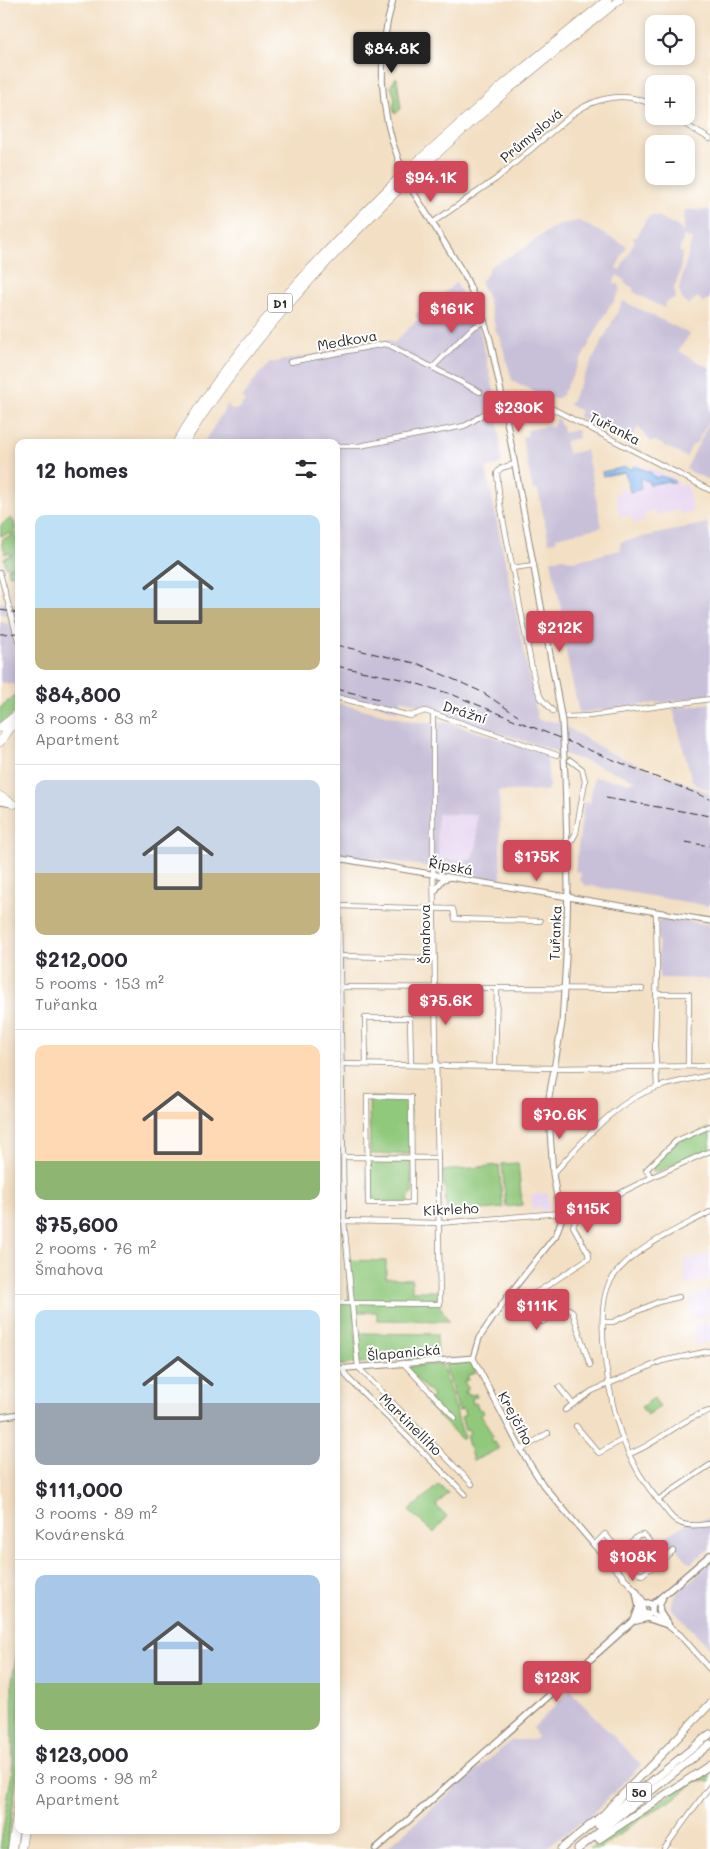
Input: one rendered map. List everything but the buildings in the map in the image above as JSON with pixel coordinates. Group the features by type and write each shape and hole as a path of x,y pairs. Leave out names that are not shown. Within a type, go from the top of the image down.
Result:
{"highway":[{"path":"607,0 496,90 412,172 509,89 619,0"},
{"name":"D1","path":"179,439 219,380 261,326 333,244 402,181 263,334 224,384 187,439"},
{"path":"0,728 15,716"},
{"path":"0,742 10,728 15,725"},
{"path":"0,796 15,804"},
{"name":"50","path":"561,1849 604,1814 710,1704"},
{"name":"50","path":"566,1849 710,1734"},
{"name":"50","path":"578,1849 710,1744"},
{"name":"50","path":"584,1849 710,1765"},
{"path":"12,1849 15,1829"},
{"path":"21,1849 23,1834"}],"main road":[{"path":"652,1606 710,1555"},
{"path":"630,1625 639,1607 636,1591"},
{"path":"666,1593 660,1601 659,1609 669,1625"},
{"path":"643,1613 642,1607 645,1604 648,1603 652,1606"},
{"path":"376,1849 643,1613 652,1613 652,1606"},
{"path":"630,1625 647,1618 669,1625"}],"street":[{"path":"393,0 384,42 382,86 387,123 399,161 414,193 465,276 485,321 504,406"},
{"name":"Průmyslová","path":"432,223 496,179 567,119 587,105 602,99 619,97 636,99 645,102"},
{"path":"686,125 710,139"},
{"path":"433,367 472,328 485,321"},
{"name":"Medkova","path":"290,362 384,344 480,392"},
{"name":"Tuřanka","path":"340,446 359,446 464,426 474,422 490,410 518,404 536,404 553,409 710,490"},
{"name":"Tuřanka","path":"504,406 562,721 568,898 562,1023 548,1103 553,1174 561,1213"},
{"path":"515,464 500,469 497,476 500,504 535,684 541,698 553,711"},
{"path":"512,568 534,565"},
{"path":"0,573 15,629"},
{"name":"Drážní","path":"340,698 410,716 426,712 434,714 557,755"},
{"path":"566,717 595,716 710,699"},
{"name":"Šmahova","path":"352,1303 440,1304 434,908 434,714"},
{"path":"567,848 575,835 585,781 582,769 572,761"},
{"path":"0,802 15,805"},
{"name":"Řípská","path":"340,859 710,921"},
{"path":"435,891 442,880 451,877"},
{"path":"340,904 453,909 455,919 540,921"},
{"path":"656,912 655,1065 657,1087"},
{"path":"340,956 435,958"},
{"path":"340,987 642,989"},
{"path":"495,1067 497,988"},
{"path":"656,994 689,994 688,1066"},
{"path":"366,1064 365,1018 410,1018 410,1064"},
{"path":"344,1064 554,1068 655,1065 710,1066"},
{"path":"553,1174 604,1120 633,1099 657,1087 710,1075"},
{"path":"367,1096 411,1097 412,1157 412,1203 368,1203 367,1096"},
{"path":"340,1104 343,1132 343,1221 358,1367 472,1484"},
{"path":"652,1176 646,1170 666,1149 676,1141 710,1126"},
{"name":"Kikrleho","path":"343,1221 439,1222 588,1210 652,1176 710,1151"},
{"path":"343,1157 438,1158"},
{"path":"508,1296 516,1299 524,1298 539,1291 589,1258 573,1226 577,1218 576,1212"},
{"path":"710,1212 649,1246 624,1264 610,1282 604,1303 608,1384 622,1440 658,1500 675,1520 695,1526 710,1524"},
{"path":"473,1358 479,1338 508,1296 556,1235 561,1221 561,1213"},
{"path":"604,1322 613,1322 658,1302 679,1297"},
{"path":"524,1298 542,1322 564,1309 572,1311 590,1365"},
{"path":"340,1303 352,1303"},
{"path":"566,1410 592,1391 662,1361 710,1351"},
{"name":"Šlapanická","path":"340,1369 473,1358"},
{"name":"Krejčího","path":"473,1358 521,1450 543,1485 636,1591 645,1604"},
{"path":"403,1364 455,1418"},
{"name":"Martinelliho","path":"340,1370 465,1494"},
{"path":"559,1387 572,1404"},
{"path":"629,1454 677,1425 698,1414 710,1411"},
{"path":"0,1417 15,1415"},
{"path":"576,1426 599,1453 622,1440"},
{"path":"521,1450 548,1433"},
{"path":"658,1500 710,1465"},
{"path":"594,1545 605,1534 640,1574 645,1574 673,1551"},
{"path":"620,1552 638,1536 644,1535 662,1556 662,1560"},
{"path":"652,1613 686,1640 710,1669"},
{"path":"664,1849 710,1786"}],"shaded area":[{"path":"685,210 710,210 710,298 703,303 698,297 688,305 682,299 679,289 692,239 684,236 679,251 682,253 680,272 674,288 676,298 666,302 664,308 633,292 632,287 624,283 625,280 617,275 613,283 620,285 619,287 621,288 561,397 554,399 545,394 544,397 512,380 488,299 480,281 487,275 490,266 523,249 560,224 579,221 627,246 616,268 620,270 635,241 632,237 637,237 646,219 650,216 657,216 679,227 683,233"},
{"path":"456,282 479,327 496,400 502,463 486,469 538,720 558,722 610,753 710,793 710,906 585,885 580,880 581,873 575,871 584,802 590,803 594,777 632,783 633,781 638,781 402,699 397,711 369,702 340,697 340,439 206,439 228,404 230,409 238,409 246,399 242,398 258,375 270,363 388,340 394,343 418,319 415,315 430,300 434,303"},
{"path":"623,301 690,334 678,351 710,368 710,481 686,469 708,422 686,457 656,441 651,442 638,427 629,443 578,417 581,411 569,405"},
{"path":"557,418 562,426 563,433 577,430 579,438 565,441 568,454 586,450 602,527 556,537 556,541 549,542 538,490 533,490 522,437 527,436 528,430 550,425 552,428"},
{"path":"635,463 673,478 679,483 679,486 687,485 693,512 680,514 679,510 656,515 654,511 644,513 646,521 633,524 631,515 620,517 615,494 621,493 620,488 624,488 625,492 642,488 638,466 635,466"},
{"path":"707,523 710,536 710,696 579,713 563,638 567,637 551,560 563,558 573,561 621,550 620,542"},
{"path":"0,602 15,604 15,624 13,618 0,613"},
{"path":"0,621 11,625 15,655 15,684 0,682"},
{"path":"710,703 710,790 696,785 692,780 673,709"},
{"path":"340,704 416,722 450,723 547,756 549,787 547,791 499,791 501,881 431,867 340,854","holes":["437,814 477,815 477,846 473,853 473,859 438,860"]},
{"path":"437,814 477,815 477,846 473,853 473,859 438,860"},
{"path":"665,917 710,925 710,979 659,978 658,921"},
{"path":"548,1193 549,1210 542,1211 541,1207 536,1207 536,1211 527,1212 533,1210 531,1195"},
{"path":"710,1254 710,1279 686,1285 683,1262"},
{"path":"710,1290 710,1315 692,1319 689,1301 692,1297"},
{"path":"710,1321 710,1341 696,1345 693,1328 696,1324"},
{"path":"710,1518 710,1548 690,1564 666,1536 688,1522"},
{"path":"710,1563 710,1648 671,1608 674,1596"},
{"path":"570,1691 641,1765 590,1816 544,1849 385,1849 512,1740 534,1740 537,1737 533,1728"}],"green space":[{"path":"396,77 401,109 395,114 393,108 395,98 391,86"},
{"path":"11,518 14,522 15,574 9,575 8,569 11,567 6,567 4,558 12,555 9,553 4,554 5,551 1,544 3,543 2,539 12,536 11,533 0,536 0,526"},
{"path":"15,695 15,713 0,724 0,708"},
{"path":"369,1097 410,1099 410,1154 370,1154"},
{"path":"710,1128 710,1149 654,1173 651,1165 676,1142"},
{"path":"369,1159 411,1159 412,1194 408,1198 408,1203 374,1202 374,1197 369,1194"},
{"path":"518,1163 522,1205 506,1207 502,1164"},
{"path":"499,1165 503,1208 447,1213 443,1171"},
{"path":"347,1260 386,1261 386,1278 412,1279 412,1291 439,1291 439,1305 449,1321 377,1320 377,1312 354,1312 357,1363 340,1365 340,1304 349,1303"},
{"path":"357,1333 437,1334 438,1357 359,1363"},
{"path":"472,1362 476,1373 468,1375 468,1380 464,1381 468,1389 465,1390 465,1393 469,1395 476,1394 477,1397 472,1398 473,1404 476,1403 479,1410 482,1409 484,1413 481,1414 493,1437 491,1439 499,1449 473,1461 466,1435 470,1433 468,1429 465,1431 461,1417 465,1415 463,1409 459,1410 459,1412 445,1364"},
{"path":"442,1364 464,1438 462,1440 426,1404 433,1396 405,1367"},
{"path":"654,1398 660,1407 647,1415 641,1407"},
{"path":"439,1484 448,1493 436,1506 447,1516 434,1533 409,1511"},
{"path":"15,1663 15,1790 7,1849 0,1849 13,1763 12,1681"},
{"path":"710,1768 710,1782 698,1780 600,1849 589,1849"}],"water":[{"path":"634,466 652,473 657,478 660,476 673,480 675,483 670,483 669,481 649,484 648,480 645,481 643,478 640,478 641,489 630,492 625,472 603,476 602,472 626,467 631,469"}],"railway":[{"path":"0,610 15,612"},
{"path":"0,634 15,633"},
{"path":"340,646 419,664 482,692 518,716"},
{"path":"340,667 401,679 451,694 710,799"},
{"path":"340,690 379,699"},
{"path":"606,798 710,816"},
{"path":"685,842 710,846"}]}
